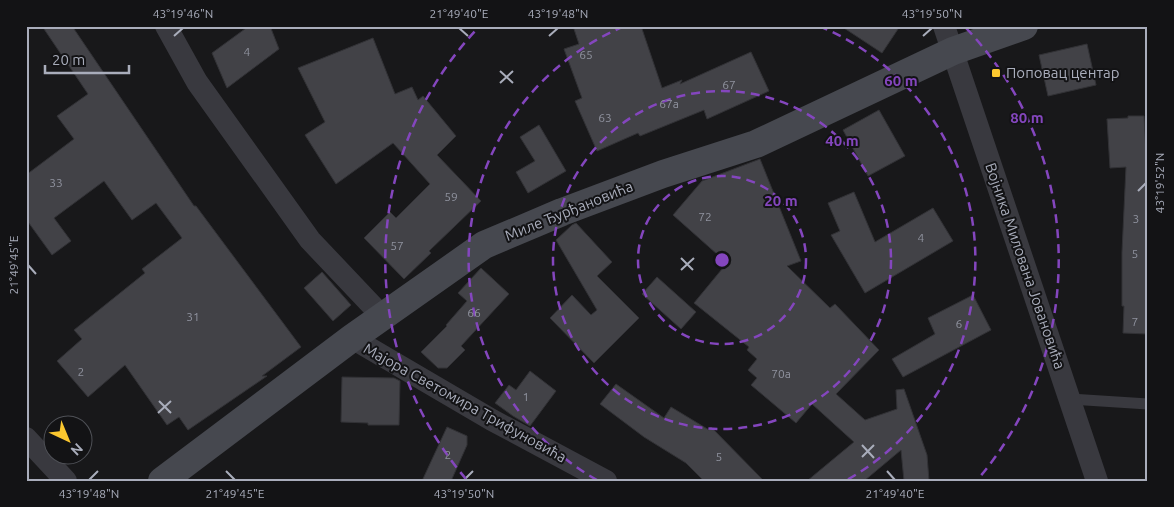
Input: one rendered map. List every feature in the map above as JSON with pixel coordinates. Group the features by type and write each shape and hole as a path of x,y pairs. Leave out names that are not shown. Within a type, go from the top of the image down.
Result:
{"street":[{"path":"166,26 197,82 310,240 382,316"},
{"name":"Миле Ђурђановића","path":"162,481 382,316 484,245 562,212 663,174 756,144 948,39 1024,26"},
{"name":"Војника Милована Јовановића","path":"948,39 1097,481"},
{"name":"Мајора Светомира Трифуновића","path":"352,338 492,420 606,481"},
{"path":"26,438 66,481"}],"lane":[{"path":"1070,399 1148,404"}],"building":[{"path":"42,26 72,26 194,206 196,206 301,347 262,376 267,376 188,430 179,417 167,425 125,365 88,397 57,361 82,339 74,330 145,273 142,269 182,238 156,203 132,220 104,181 54,218 71,241 52,255 26,219 26,175 74,139 57,116 88,94"},
{"path":"249,26 270,26 279,49 227,88 212,53"},
{"path":"573,26 641,26 662,88 682,80 680,84 751,52 769,91 707,119 704,110 640,136 638,133 597,151 575,101 582,98 564,49 579,44"},
{"path":"841,26 900,26 882,53"},
{"path":"373,38 395,94 412,87 418,100 423,96 456,136 437,155 481,201 429,251 431,253 404,279 364,238 390,212 396,218 430,184 393,143 336,184 305,135 325,122 298,68"},
{"path":"1087,44 1096,85 1048,96 1039,55"},
{"path":"879,110 905,156 868,176 843,130"},
{"path":"1128,116 1144,116 1148,190 1148,334 1123,333 1122,252 1126,167 1110,168 1107,119 1128,118"},
{"path":"539,125 566,171 528,193 516,172 535,161 520,137"},
{"path":"760,159 801,261 787,266 830,308 835,304 879,350 836,394 865,420 897,409 896,390 904,389 927,455 929,481 904,481 901,450 864,481 807,481 854,442 812,404 796,423 751,385 757,378 748,370 757,359 747,350 749,347 694,303 727,263 673,215 702,181"},
{"path":"854,192 875,242 933,208 953,241 865,293 831,235 840,231 828,203"},
{"path":"576,223 612,262 597,276 639,318 594,363 550,318 572,295 591,315 597,310 556,240"},
{"path":"481,268 509,294 461,346 465,350 447,368 438,368 421,352 447,326 467,301 458,293"},
{"path":"322,272 351,305 333,321 304,288"},
{"path":"657,277 696,312 681,329 642,294"},
{"path":"973,295 991,330 903,377 892,359 935,334 928,318"},
{"path":"530,371 556,391 530,426 495,403 509,385 516,390"},
{"path":"342,377 394,378 400,381 399,425 368,425 368,423 341,422"},
{"path":"616,384 664,418 671,407 709,430 711,427 764,481 704,481 686,463 644,437 600,404"},
{"path":"447,427 467,436 467,445 451,481 422,481"}],"place":[{"name":"Поповац центар","path":"996,73"}]}
